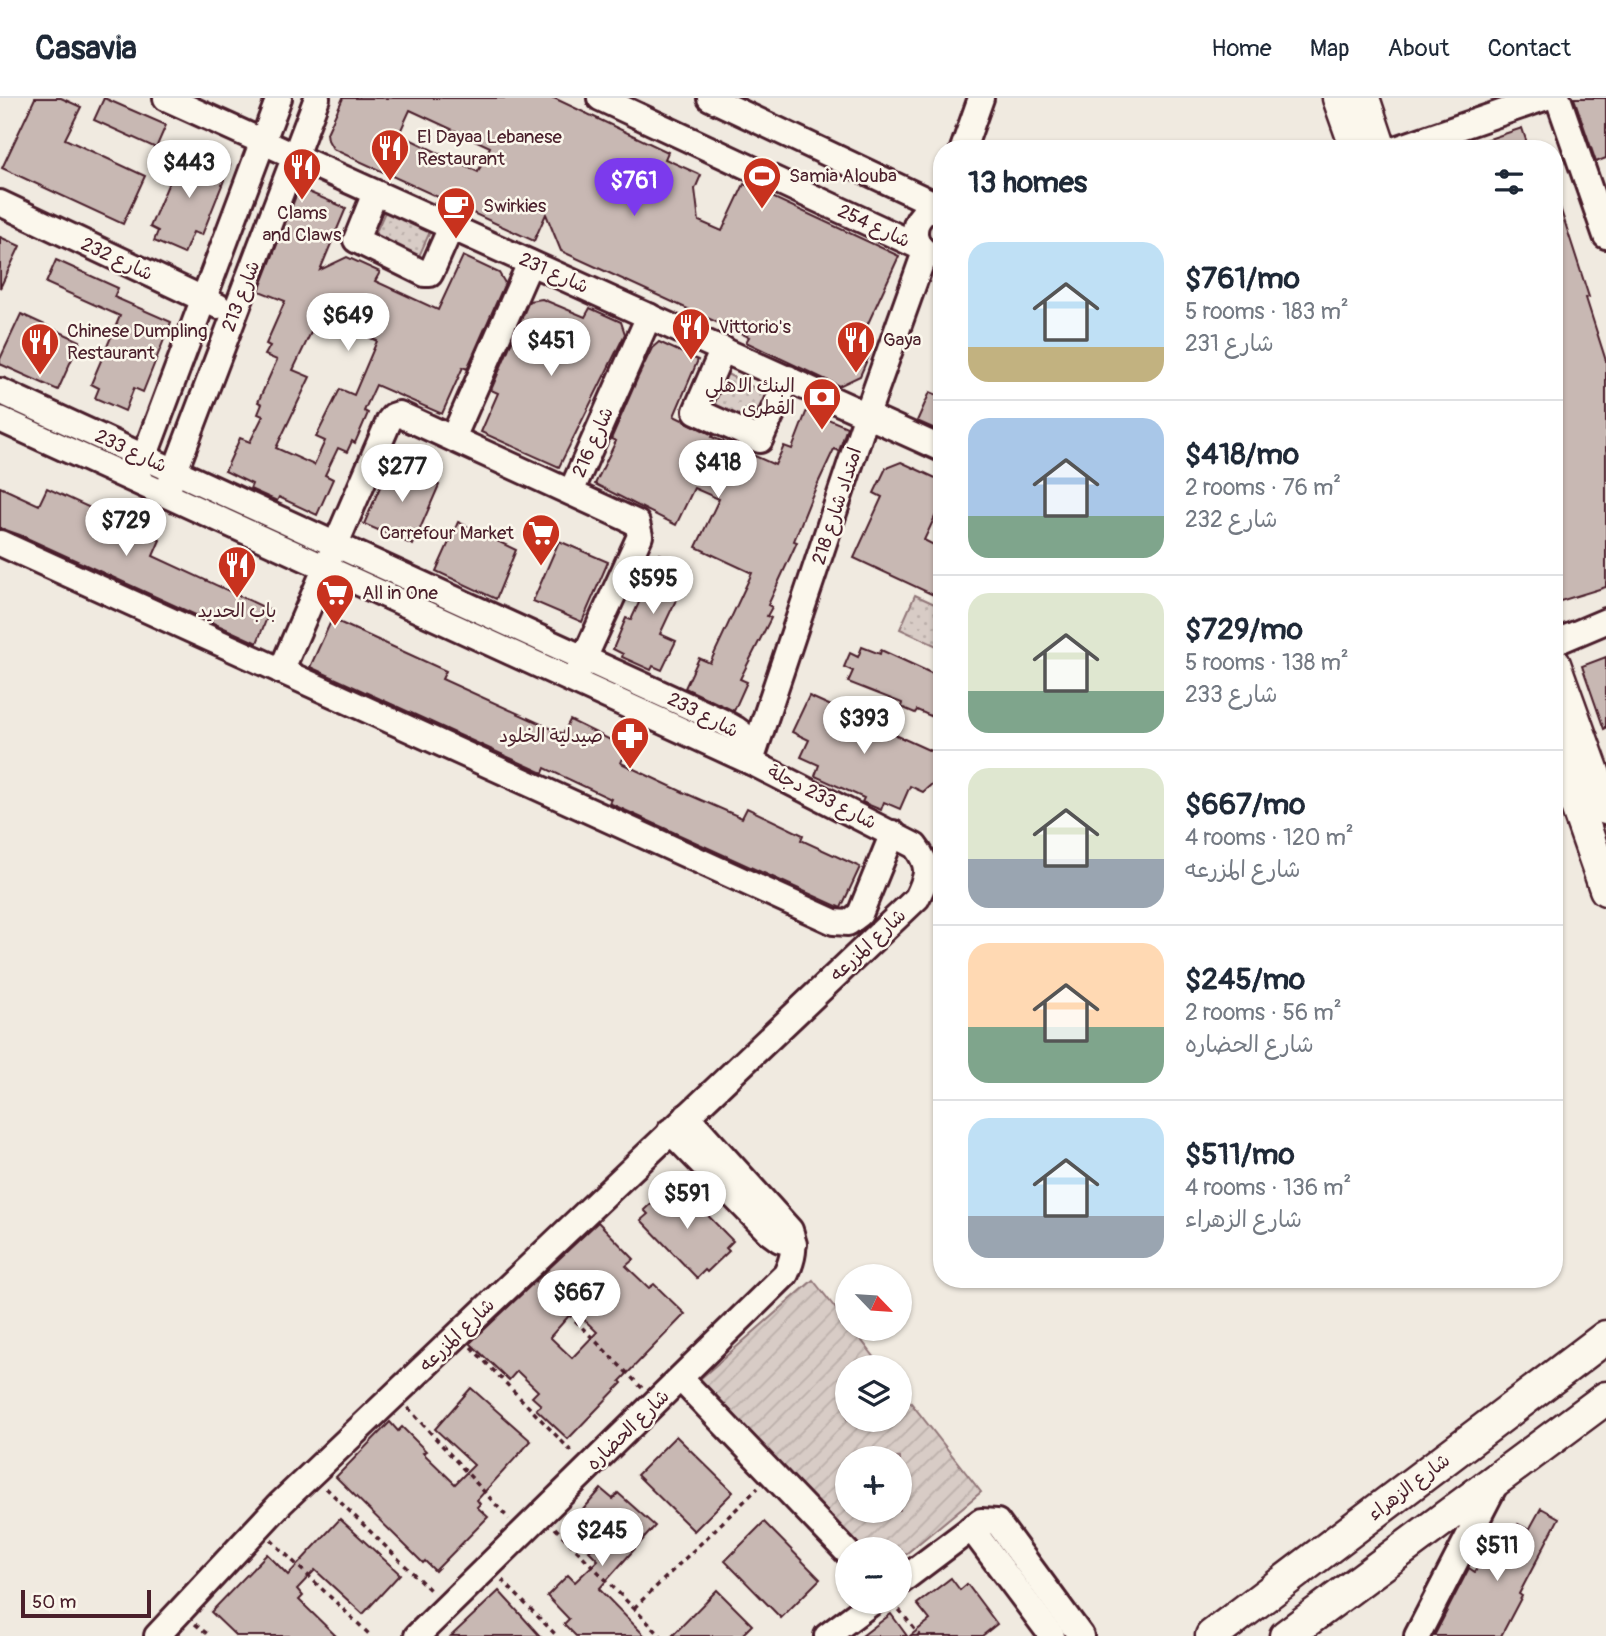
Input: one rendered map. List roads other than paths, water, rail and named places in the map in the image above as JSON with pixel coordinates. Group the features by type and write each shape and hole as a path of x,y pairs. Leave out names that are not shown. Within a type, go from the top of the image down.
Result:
{"main road":[{"path":"1339,98 1354,140"},
{"path":"1363,98 1377,140"},
{"path":"1563,689 1606,808"},
{"path":"1563,766 1606,889"},
{"name":"شارع الزهراء","path":"1212,1636 1606,1338"},
{"path":"1286,1636 1606,1398"}],"street":[{"name":"شارع 231","path":"166,98 933,445"},
{"name":"شارع 213","path":"135,481 279,98"},
{"name":"شارع 213","path":"166,495 317,98"},
{"name":"شارع 254","path":"600,98 929,252"},
{"path":"710,98 933,203"},
{"path":"966,140 981,98"},
{"path":"1422,140 1544,98"},
{"path":"1558,98 1606,236"},
{"path":"375,193 356,240 425,274 432,270 451,227"},
{"name":"شارع 232","path":"0,203 235,314"},
{"name":"امتداد شارع 218","path":"751,762 867,414 929,252 915,234 917,221 926,210 933,208"},
{"path":"453,438 530,262"},
{"name":"شارع 216","path":"571,492 649,316"},
{"path":"723,349 696,411 760,440 788,378"},
{"name":"شارع 233","path":"0,391 742,732 750,741 751,762 0,419"},
{"path":"281,671 391,418 396,414 403,414 633,520 641,532 574,682"},
{"path":"0,543 834,922 848,923 860,914 893,833"},
{"path":"1563,639 1606,621"},
{"name":"شارع 233 دجلة","path":"751,762 893,833"},
{"name":"شارع المزرعه","path":"157,1636 258,1528 312,1475 917,898 927,877 925,859 915,846 893,833"},
{"name":"شارع الحضاره","path":"417,1636 786,1274 793,1260 794,1244 784,1221 679,1124"},
{"path":"681,1379 835,1540"},
{"path":"1417,1636 1499,1478"},
{"path":"912,1573 981,1521 997,1522 1081,1636"},
{"path":"971,1528 1052,1636"},
{"path":"827,1636 857,1614"}],"place":[{"name":"El Dayaa Lebanese Restaurant","path":"390,182"},
{"name":"Clams and Claws","path":"302,201"},
{"name":"Samia Alouba","path":"762,210"},
{"name":"Swirkies","path":"456,240"},
{"name":"Vittorio's","path":"691,361"},
{"name":"Gaya","path":"856,374"},
{"name":"Chinese Dumpling Restaurant","path":"40,376"},
{"name":"البنك الاهلي القطرى","path":"822,431"},
{"name":"Carrefour Market","path":"541,567"},
{"name":"باب الحديد","path":"237,599"},
{"name":"All in One","path":"335,627"},
{"name":"صيدلية الخلود","path":"630,770"}]}
